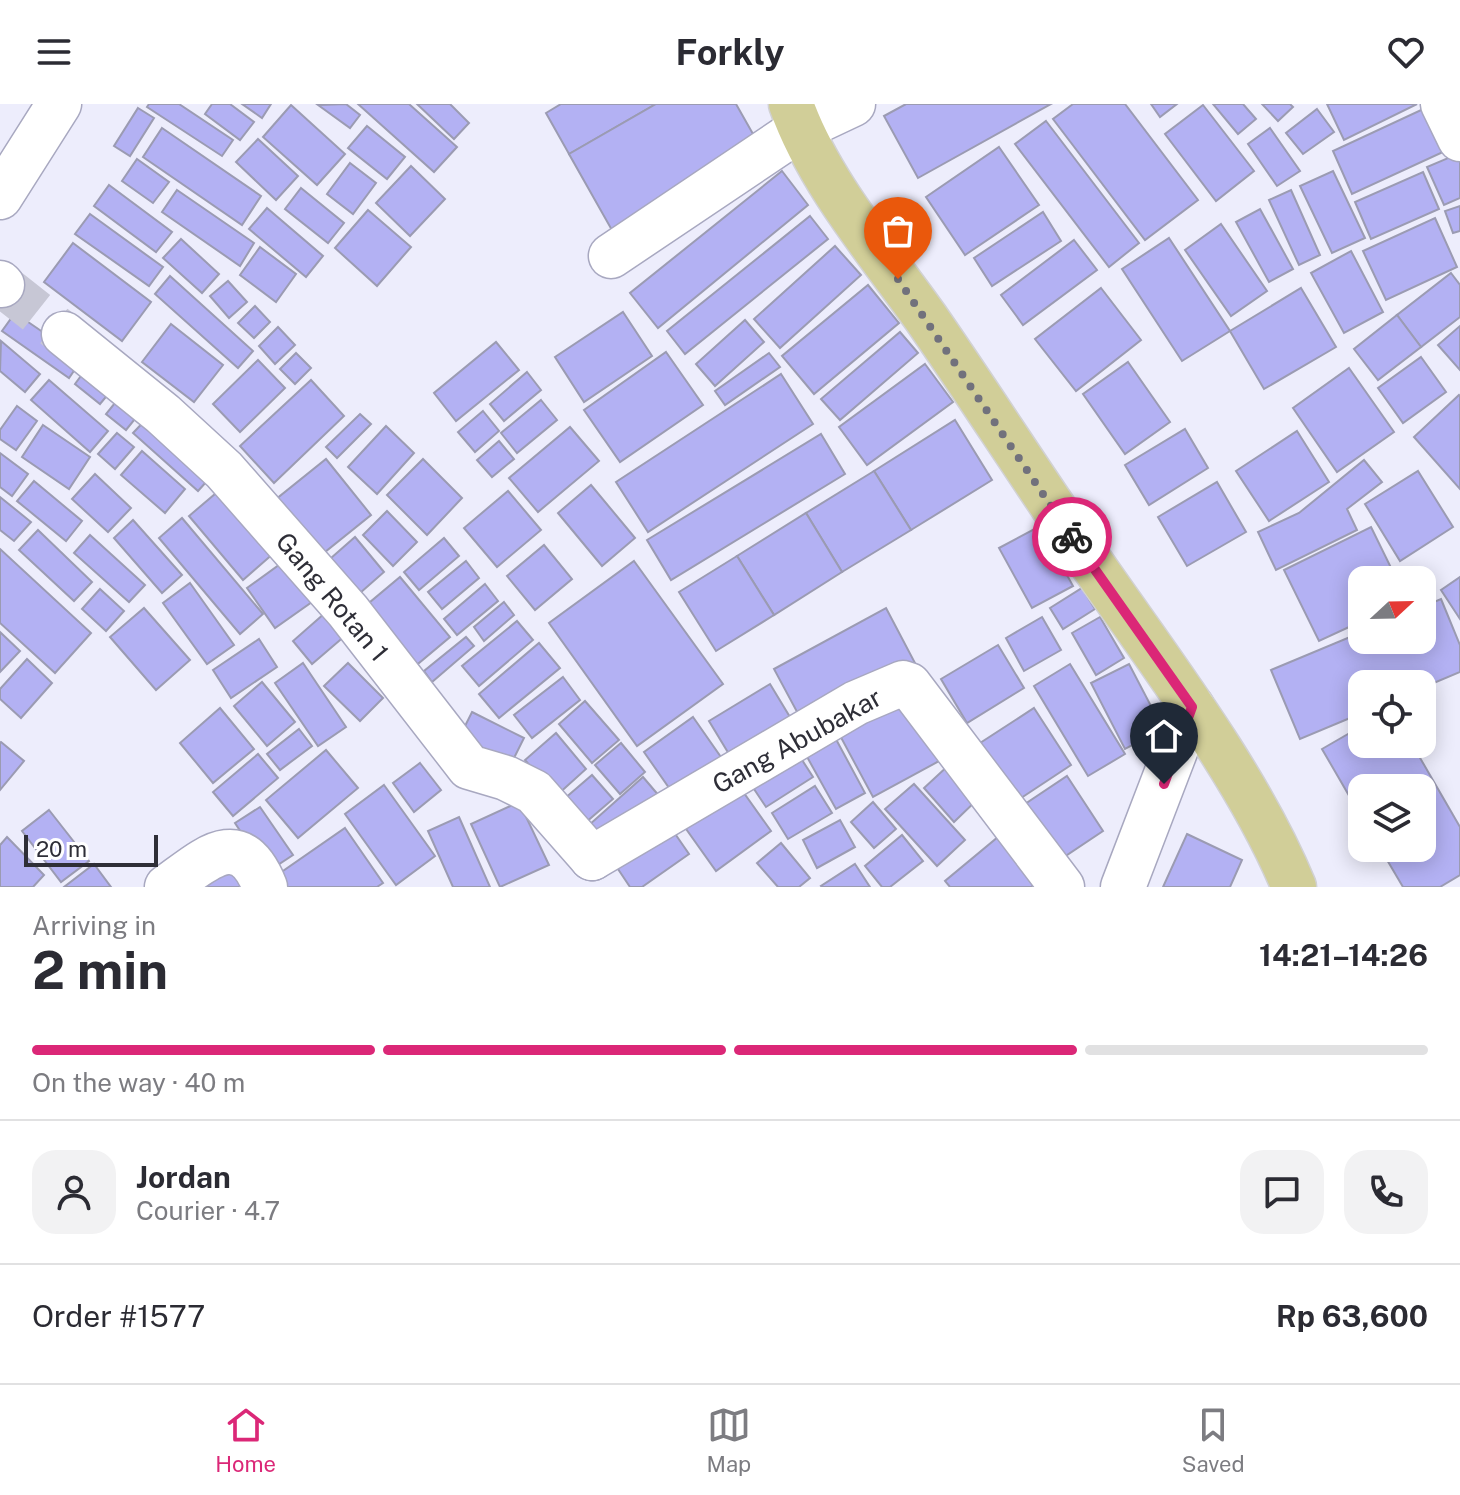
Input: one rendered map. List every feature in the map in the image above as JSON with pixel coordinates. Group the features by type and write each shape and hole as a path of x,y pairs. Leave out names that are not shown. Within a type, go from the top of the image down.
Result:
{"main road":[{"path":"795,117 815,159 932,327 1033,481 1192,707 1258,817 1294,887"}],"street":[{"path":"0,197 59,104"},
{"path":"611,256 795,117 853,104"},
{"path":"1443,104 1460,139"},
{"name":"Gang Rotan 1","path":"64,334 163,414 224,470 348,611 469,767 506,778 534,792 591,873"},
{"name":"Gang Abubakar","path":"591,873 856,703 904,683 909,685 1062,887"},
{"path":"1123,887 1192,707"},
{"path":"167,887 212,855 235,852 255,864 265,887"}],"building":[{"path":"149,104 179,104 233,140 222,156 147,107"},
{"path":"212,104 230,104 254,122 240,140 205,114"},
{"path":"242,104 271,104 262,118"},
{"path":"346,104 360,115 350,128 318,105"},
{"path":"358,104 409,104 457,147 434,172"},
{"path":"417,104 450,104 469,123 454,139"},
{"path":"561,104 656,104 569,154 546,113"},
{"path":"656,104 736,104 761,148 613,232 569,154"},
{"path":"906,104 1051,104 918,178 884,116"},
{"path":"1073,104 1125,104 1198,200 1145,240 1053,119"},
{"path":"1151,104 1177,104 1160,117"},
{"path":"1213,104 1243,104 1256,119 1238,134"},
{"path":"1262,104 1290,104 1293,107 1278,121"},
{"path":"1327,104 1417,104 1344,140"},
{"path":"1434,104 1456,146 1352,194 1333,151"},
{"path":"291,105 345,154 317,185 263,137"},
{"path":"1203,105 1254,171 1216,201 1165,134"},
{"path":"138,108 154,118 130,156 114,146"},
{"path":"1317,109 1334,132 1303,154 1286,133"},
{"path":"1046,121 1139,243 1109,267 1015,144"},
{"path":"367,126 405,157 387,179 348,148"},
{"path":"162,128 261,196 242,225 143,157"},
{"path":"1270,128 1300,171 1277,186 1248,144"},
{"path":"258,139 298,176 276,200 236,162"},
{"path":"999,147 1039,205 965,255 926,197"},
{"path":"1460,153 1460,198 1444,205 1427,167"},
{"path":"137,159 169,182 153,203 122,181"},
{"path":"350,163 376,183 353,214 327,194"},
{"path":"411,166 445,199 410,236 376,203"},
{"path":"782,171 808,205 658,328 630,293"},
{"path":"1333,171 1365,238 1332,253 1300,186"},
{"path":"1423,172 1439,209 1371,239 1355,202"},
{"path":"109,185 172,232 156,252 94,206"},
{"path":"301,188 344,223 328,243 285,209"},
{"path":"177,190 254,243 240,266 162,212"},
{"path":"1291,190 1320,255 1299,265 1269,200"},
{"path":"1460,206 1460,231 1453,233 1445,211"},
{"path":"267,208 323,256 306,277 249,229"},
{"path":"1260,209 1293,269 1269,282 1236,222"},
{"path":"368,210 411,247 377,286 335,248"},
{"path":"1043,212 1061,241 992,286 974,258"},
{"path":"90,214 163,267 149,286 75,234"},
{"path":"810,216 828,239 685,354 667,331"},
{"path":"1435,218 1457,267 1386,300 1363,251"},
{"path":"1221,224 1267,291 1231,316 1185,250"},
{"path":"1169,238 1230,331 1182,361 1122,269"},
{"path":"181,239 219,274 202,293 163,258"},
{"path":"1074,240 1097,270 1023,325 1001,295"},
{"path":"73,243 151,302 122,341 44,282"},
{"path":"835,246 861,275 780,348 754,319"},
{"path":"260,247 296,274 276,302 240,275"},
{"path":"1351,251 1383,312 1344,333 1311,273"},
{"path":"1451,273 1460,285 1460,317 1421,347 1397,315"},
{"path":"170,276 253,351 238,368 155,294"},
{"path":"228,281 247,302 229,318 210,296"},
{"path":"868,285 899,323 814,394 782,356"},
{"path":"1101,288 1141,340 1076,391 1035,339"},
{"path":"1301,288 1336,347 1264,389 1230,331"},
{"path":"255,306 270,322 254,338 238,323"},
{"path":"623,312 652,356 584,402 555,357"},
{"path":"15,313 82,359 69,378 2,331"},
{"path":"1397,315 1421,347 1378,380 1354,349"},
{"path":"745,320 764,342 715,386 696,364"},
{"path":"171,324 223,365 194,402 142,362"},
{"path":"1460,326 1460,370 1438,345"},
{"path":"278,327 295,345 275,364 259,346"},
{"path":"900,332 918,353 840,420 821,399"},
{"path":"1,341 40,374 25,392 0,371"},
{"path":"496,342 519,370 456,421 434,393"},
{"path":"666,352 703,405 620,462 584,410"},
{"path":"296,353 311,368 295,384 280,369"},
{"path":"769,353 780,367 725,405 715,391"},
{"path":"1421,357 1446,392 1403,423 1378,388"},
{"path":"258,360 285,388 240,432 213,404"},
{"path":"1128,362 1170,422 1125,454 1083,394"},
{"path":"925,364 953,402 867,465 839,427"},
{"path":"89,365 115,386 100,404 75,384"},
{"path":"1349,368 1394,432 1337,472 1293,408"},
{"path":"527,372 541,390 504,421 490,404"},
{"path":"781,374 813,424 648,532 616,482"},
{"path":"49,380 108,431 90,452 31,400"},
{"path":"311,380 344,416 274,483 240,446"},
{"path":"123,393 143,409 126,430 106,414"},
{"path":"1460,396 1460,489 1414,437"},
{"path":"541,400 557,420 517,453 501,433"},
{"path":"17,406 37,421 16,450 0,439 0,430"},
{"path":"483,411 499,431 475,452 458,432"},
{"path":"152,413 216,471 198,491 133,433"},
{"path":"360,414 371,424 337,458 326,447"},
{"path":"955,420 992,480 911,530 874,471"},
{"path":"43,425 90,457 69,489 22,457"},
{"path":"386,426 414,453 377,494 348,467"},
{"path":"570,427 599,461 538,512 509,478"},
{"path":"1185,429 1208,468 1149,505 1125,465"},
{"path":"1297,431 1329,482 1269,521 1236,471"},
{"path":"117,433 134,447 115,469 98,454"},
{"path":"821,434 845,474 671,580 647,540"},
{"path":"499,441 514,459 492,477 477,460"},
{"path":"142,451 185,489 165,513 121,475"},
{"path":"0,453 28,474 12,496 0,487"},
{"path":"326,459 371,515 320,556 275,500"},
{"path":"423,459 462,498 427,535 387,495"},
{"path":"1364,460 1382,482 1347,509 1357,530 1276,570 1258,532 1299,513"},
{"path":"874,471 911,530 842,572 806,513"},
{"path":"1418,471 1453,527 1400,561 1365,504"},
{"path":"95,474 131,508 108,532 72,499"},
{"path":"34,481 82,521 66,541 17,501"},
{"path":"1217,482 1246,532 1187,566 1158,517"},
{"path":"228,483 282,546 243,580 189,516"},
{"path":"591,485 635,538 602,566 558,513"},
{"path":"508,491 541,530 497,567 464,528"},
{"path":"0,497 31,522 14,541 0,530"},
{"path":"387,511 417,542 393,566 363,535"},
{"path":"806,513 842,572 774,615 737,556"},
{"path":"182,518 263,614 240,634 159,538"},
{"path":"133,520 182,575 162,593 114,538"},
{"path":"1040,526 1073,586 1032,608 999,548"},
{"path":"1371,527 1390,566 1348,566 1348,628 1319,641 1284,570"},
{"path":"38,530 92,582 74,601 19,550"},
{"path":"90,535 145,585 129,602 74,553"},
{"path":"355,537 384,572 352,600 323,565"},
{"path":"444,538 459,556 419,590 404,572"},
{"path":"544,545 572,579 535,610 507,576"},
{"path":"0,549 91,633 55,673 0,623"},
{"path":"737,556 774,615 716,651 679,592"},
{"path":"290,557 319,597 275,628 247,588"},
{"path":"466,561 479,578 442,609 428,592"},
{"path":"634,561 723,684 637,746 549,623"},
{"path":"400,577 450,637 413,668 363,608"},
{"path":"1460,577 1460,619 1441,590"},
{"path":"190,583 234,645 207,664 163,603"},
{"path":"485,584 498,601 457,635 444,619"},
{"path":"1082,588 1095,609 1063,629 1050,608"},
{"path":"100,589 124,611 106,631 82,609"},
{"path":"1441,599 1460,645 1460,672 1436,682 1436,670 1348,670 1348,719 1300,739 1271,670 1348,638 1348,654 1436,654 1436,601"},
{"path":"504,602 514,615 484,641 474,627"},
{"path":"333,606 353,629 312,664 293,641"},
{"path":"144,608 190,660 156,690 110,637"},
{"path":"886,608 915,663 803,723 774,669"},
{"path":"1042,617 1061,650 1024,671 1006,638"},
{"path":"1100,617 1124,658 1096,675 1072,633"},
{"path":"517,621 533,640 479,686 462,666"},
{"path":"0,632 20,651 0,672"},
{"path":"466,637 474,646 432,682 424,671"},
{"path":"259,639 277,667 231,698 213,670"},
{"path":"539,643 560,668 499,718 479,694"},
{"path":"998,645 1024,688 967,723 941,679"},
{"path":"27,659 52,683 21,718 0,699 0,689"},
{"path":"303,663 346,727 318,746 275,683"},
{"path":"348,663 383,698 360,721 324,686"},
{"path":"1070,664 1125,754 1088,776 1034,686"},
{"path":"1129,664 1163,729 1125,749 1091,683"},
{"path":"563,677 580,700 532,738 514,715"},
{"path":"262,682 295,722 267,746 234,706"},
{"path":"770,684 796,727 735,764 709,721"},
{"path":"904,693 941,760 873,797 837,730"},
{"path":"585,701 619,740 592,763 559,724"},
{"path":"220,708 254,749 213,783 180,743"},
{"path":"1034,708 1071,765 1015,802 977,745"},
{"path":"472,712 524,738 510,766 458,740"},
{"path":"693,717 730,770 681,805 644,752"},
{"path":"299,729 312,746 280,770 267,754"},
{"path":"831,730 865,793 836,809 801,746"},
{"path":"556,733 586,769 556,796 525,760"},
{"path":"1348,734 1348,758 1420,758 1429,774 1348,774 1348,794 1322,749"},
{"path":"0,743 24,761 0,790"},
{"path":"621,743 645,772 620,794 595,765"},
{"path":"795,749 813,777 766,807 748,780"},
{"path":"326,750 358,788 298,838 266,800"},
{"path":"258,754 278,778 233,816 213,792"},
{"path":"420,763 441,790 414,812 393,783"},
{"path":"951,763 981,796 954,822 924,788"},
{"path":"592,775 613,799 585,823 564,799"},
{"path":"1067,776 1103,831 1058,861 1022,806"},
{"path":"643,777 660,797 606,844 589,825"},
{"path":"734,779 771,831 716,871 679,819"},
{"path":"914,784 965,840 937,866 885,809"},
{"path":"384,785 435,856 396,885 345,814"},
{"path":"815,786 832,813 788,839 772,813"},
{"path":"1436,786 1460,827 1460,875 1440,887 1403,887 1388,862 1436,862"},
{"path":"519,802 549,865 500,887 471,824"},
{"path":"873,802 896,829 874,848 851,822"},
{"path":"260,807 293,855 267,872 235,823"},
{"path":"49,810 89,861 61,882 22,831"},
{"path":"459,817 490,887 453,887 428,831"},
{"path":"840,820 855,847 817,868 803,840"},
{"path":"669,825 689,854 642,887 630,887 614,863"},
{"path":"345,828 383,883 377,887 275,887 270,880"},
{"path":"1187,834 1242,860 1230,887 1163,887"},
{"path":"902,835 923,861 890,887 882,887 865,866"},
{"path":"7,837 44,875 33,887 0,887 0,845"},
{"path":"998,837 1037,882 1031,887 950,887 945,881"},
{"path":"781,843 810,878 799,887 778,887 757,863"},
{"path":"239,860 255,887 193,887"},
{"path":"94,864 111,887 64,887"},
{"path":"855,864 870,887 821,886"}],"tunnel":[{"path":"2,285 64,334"}],"way so far":[{"path":"898,279 1072,537"}],"route":[{"path":"1072,537 1192,707 1164,784"}]}
